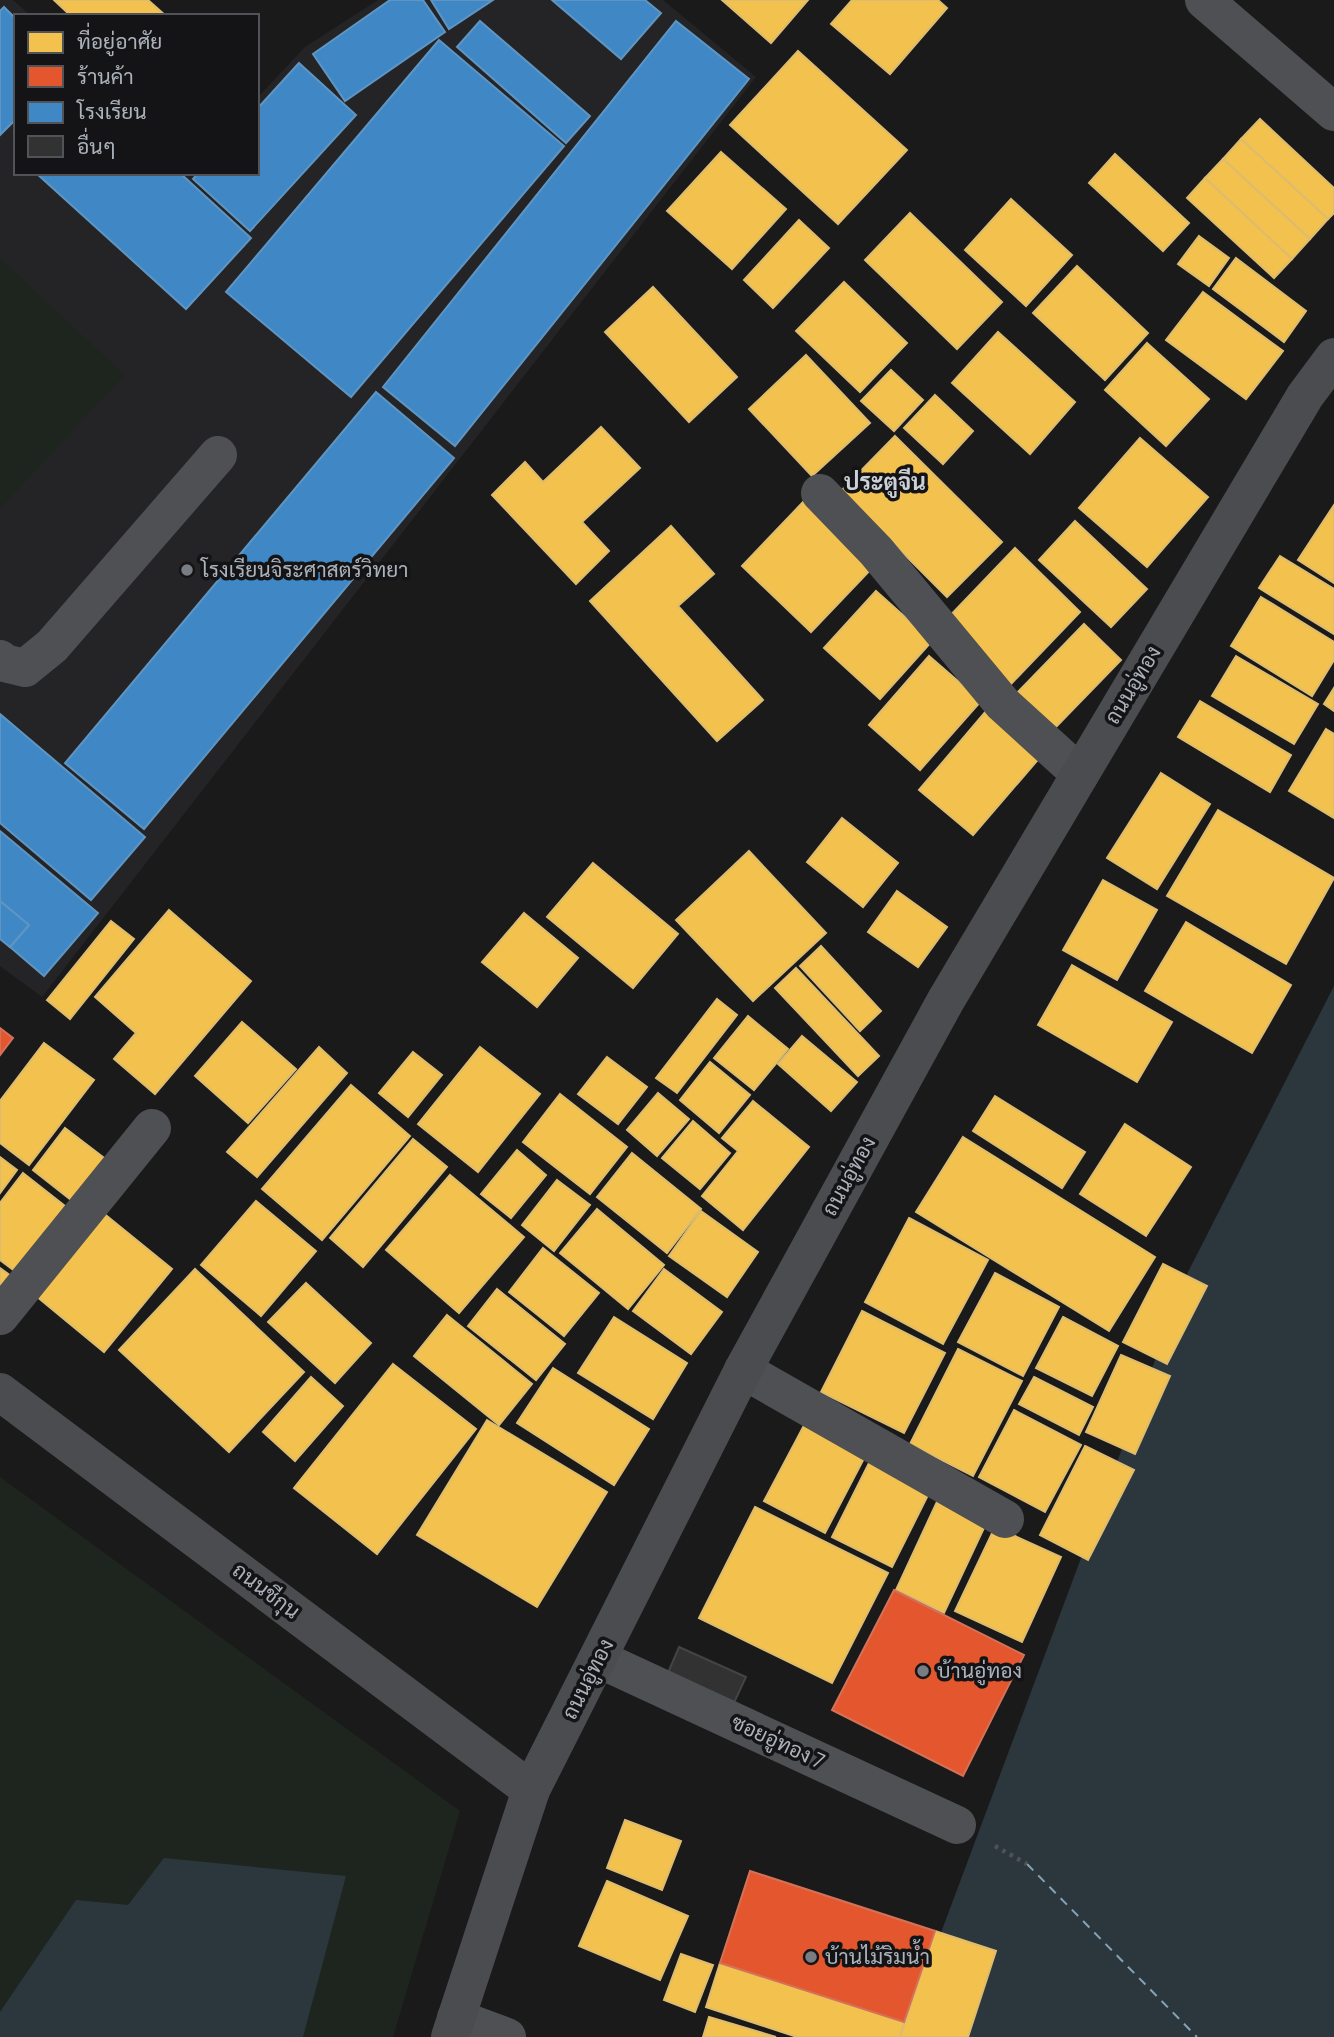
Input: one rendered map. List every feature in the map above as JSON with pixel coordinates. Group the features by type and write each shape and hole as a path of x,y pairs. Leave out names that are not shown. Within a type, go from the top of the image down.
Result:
{"main road":[{"name":"ถนนอู่ทอง","path":"453,2027 531,1790 743,1370 946,1000 1305,396 1334,357"},
{"name":"ถนนชีกุน","path":"0,1392 531,1790"}],"street":[{"path":"1204,0 1334,111"},
{"path":"0,659 4,663 25,668 52,646 218,456"},
{"path":"820,493 876,551 1003,704 1080,774"},
{"path":"0,1316 152,1128"},
{"path":"743,1370 1005,1519"},
{"name":"ซอยอู่ทอง 7","path":"599,1659 957,1825"},
{"path":"453,2027 507,2037"}],"shaded area":[{"name":"โรงเรียนจิระศาสตร์วิทยา","path":"0,0 13,0 29,14 14,14 14,175 259,175 259,96 305,47 378,0 663,0 756,77 42,997 0,966"},
{"path":"0,258 125,375 0,509"},
{"path":"1334,986 1334,2037 923,2037 942,1930 1188,1272"},
{"path":"0,1477 460,1811 393,2037 0,2037"},
{"path":"164,1858 346,1876 303,2037 0,2037 0,2012 76,1900 128,1905"}],"building: ที่อยู่อาศัย":[{"path":"54,0 148,0 164,14 69,14"},
{"path":"722,0 808,0 771,43"},
{"path":"852,0 938,0 947,8 890,74 831,24"},
{"path":"798,51 907,150 838,224 730,125"},
{"path":"1260,119 1334,188 1334,213 1328,219 1241,139"},
{"path":"1241,139 1328,219 1310,239 1223,159"},
{"path":"721,152 786,209 732,269 667,211"},
{"path":"1115,154 1189,223 1163,251 1089,183"},
{"path":"1223,159 1310,239 1292,259 1205,178"},
{"path":"1205,178 1292,259 1274,278 1187,198"},
{"path":"1011,199 1072,255 1026,306 965,250"},
{"path":"910,213 1002,302 957,349 865,260"},
{"path":"799,220 829,248 773,308 744,280"},
{"path":"1199,236 1229,258 1209,286 1178,264"},
{"path":"1236,258 1306,311 1284,342 1213,289"},
{"path":"1077,266 1148,333 1105,380 1033,313"},
{"path":"844,282 907,343 860,392 796,331"},
{"path":"653,287 737,377 689,422 605,332"},
{"path":"1203,292 1283,351 1246,399 1166,340"},
{"path":"998,332 1075,402 1030,454 952,383"},
{"path":"1147,343 1209,399 1166,446 1105,390"},
{"path":"806,355 870,423 812,476 749,409"},
{"path":"891,370 923,400 894,431 861,401"},
{"path":"935,395 973,431 943,464 904,428"},
{"path":"601,427 640,468 582,522 609,551 576,584 492,495 525,462 543,482"},
{"path":"895,436 1002,542 947,597 841,491"},
{"path":"1140,438 1208,497 1147,567 1079,508"},
{"path":"805,500 874,566 811,632 742,566"},
{"path":"1334,505 1334,583 1298,560"},
{"path":"1075,521 1147,589 1111,627 1039,560"},
{"path":"671,526 714,574 678,606 763,700 717,741 590,601"},
{"path":"1015,548 1080,612 1010,685 944,622"},
{"path":"1280,556 1334,589 1334,634 1259,588"},
{"path":"876,591 932,641 880,699 824,648"},
{"path":"1261,597 1334,642 1334,660 1312,696 1231,646"},
{"path":"1084,624 1121,660 1050,733 1013,697"},
{"path":"929,656 981,701 920,770 869,725"},
{"path":"1236,656 1318,704 1294,744 1212,696"},
{"path":"1334,688 1334,711 1324,704"},
{"path":"1200,701 1291,755 1270,792 1178,737"},
{"path":"987,710 1042,755 973,835 919,790"},
{"path":"1326,729 1334,734 1334,818 1289,791"},
{"path":"1161,773 1210,804 1157,889 1107,858"},
{"path":"1218,810 1334,878 1286,964 1167,896"},
{"path":"842,818 898,863 863,907 807,862"},
{"path":"749,851 826,933 753,1001 676,920"},
{"path":"593,863 678,934 633,988 547,917"},
{"path":"1103,880 1157,910 1117,980 1063,950"},
{"path":"897,891 947,927 918,967 868,932"},
{"path":"169,910 251,981 155,1094 114,1059 136,1033 95,997"},
{"path":"524,913 578,958 537,1007 482,962"},
{"path":"111,921 134,939 70,1019 47,1000"},
{"path":"1186,922 1291,985 1252,1053 1145,991"},
{"path":"821,946 881,1011 860,1031 800,966"},
{"path":"1072,965 1172,1022 1137,1082 1038,1025"},
{"path":"796,968 879,1056 858,1076 775,988"},
{"path":"717,999 737,1015 677,1093 656,1078"},
{"path":"748,1016 788,1049 754,1090 714,1058"},
{"path":"242,1022 296,1069 248,1123 195,1076"},
{"path":"802,1036 857,1082 831,1111 778,1064"},
{"path":"44,1043 94,1080 29,1165 0,1143 0,1101"},
{"path":"319,1047 347,1073 257,1177 227,1152"},
{"path":"480,1047 540,1094 478,1172 418,1124"},
{"path":"413,1052 442,1075 408,1117 379,1093"},
{"path":"607,1057 647,1087 618,1124 578,1094"},
{"path":"710,1062 750,1095 719,1133 680,1100"},
{"path":"351,1085 410,1136 322,1240 262,1189"},
{"path":"658,1093 689,1119 657,1156 627,1130"},
{"path":"560,1094 627,1147 590,1194 523,1142"},
{"path":"995,1096 1085,1152 1062,1188 973,1131"},
{"path":"753,1101 809,1147 743,1230 702,1196 738,1151 722,1138"},
{"path":"693,1121 730,1153 700,1189 662,1158"},
{"path":"1125,1124 1191,1167 1146,1236 1080,1194"},
{"path":"65,1128 108,1161 75,1203 33,1170"},
{"path":"963,1137 1155,1257 1109,1331 916,1212"},
{"path":"413,1139 447,1167 363,1267 330,1238"},
{"path":"517,1150 546,1175 511,1218 481,1194"},
{"path":"632,1153 701,1209 667,1253 597,1197"},
{"path":"0,1157 17,1170 0,1193"},
{"path":"23,1173 70,1210 20,1275 0,1260 0,1203"},
{"path":"450,1175 524,1237 459,1313 386,1250"},
{"path":"557,1180 590,1205 554,1251 522,1225"},
{"path":"256,1201 316,1251 261,1316 201,1265"},
{"path":"597,1209 664,1265 628,1309 560,1253"},
{"path":"701,1211 758,1252 727,1297 669,1256"},
{"path":"102,1212 172,1269 104,1352 35,1295"},
{"path":"909,1218 988,1260 943,1344 865,1302"},
{"path":"543,1248 599,1293 564,1336 509,1292"},
{"path":"1163,1264 1207,1286 1167,1364 1123,1342"},
{"path":"0,1268 15,1279 0,1298"},
{"path":"195,1269 304,1372 229,1452 119,1350"},
{"path":"664,1269 722,1312 691,1354 633,1311"},
{"path":"995,1273 1059,1307 1023,1376 958,1342"},
{"path":"306,1283 371,1343 335,1383 268,1322"},
{"path":"497,1289 565,1344 536,1380 468,1326"},
{"path":"862,1311 945,1353 904,1433 821,1392"},
{"path":"447,1315 532,1384 499,1425 414,1356"},
{"path":"614,1317 687,1363 653,1419 578,1373"},
{"path":"1063,1317 1118,1346 1092,1396 1036,1368"},
{"path":"958,1349 1022,1381 973,1476 910,1444"},
{"path":"1121,1355 1170,1376 1135,1454 1086,1432"},
{"path":"393,1364 476,1429 377,1554 294,1488"},
{"path":"553,1368 649,1429 614,1485 517,1423"},
{"path":"311,1377 343,1406 295,1461 263,1432"},
{"path":"1034,1377 1093,1407 1079,1435 1019,1404"},
{"path":"1014,1410 1081,1445 1045,1512 979,1477"},
{"path":"810,1414 871,1445 825,1533 764,1501"},
{"path":"487,1420 607,1492 537,1607 417,1535"},
{"path":"1085,1446 1134,1470 1088,1560 1040,1535"},
{"path":"871,1459 931,1489 892,1567 832,1537"},
{"path":"942,1491 991,1513 944,1613 896,1590"},
{"path":"755,1507 888,1573 832,1683 699,1618"},
{"path":"995,1527 1061,1557 1022,1642 955,1611"},
{"path":"625,1820 681,1841 662,1890 607,1868"},
{"path":"607,1881 688,1916 660,1980 579,1946"},
{"path":"935,1931 996,1951 968,2037 900,2037"},
{"path":"681,1954 713,1965 695,2012 664,2000"},
{"path":"720,1963 904,2022 900,2037 797,2037 706,2007"},
{"path":"709,2017 776,2037 703,2037"}],"building: ร้านค้า":[{"path":"0,1028 13,1038 0,1055"},
{"path":"894,1590 1024,1655 963,1776 832,1710"},
{"path":"750,1871 935,1931 904,2022 720,1963"}],"building: โรงเรียน":[{"path":"390,0 423,0 445,32 345,101 313,54"},
{"path":"431,0 493,0 449,29"},
{"path":"552,0 645,0 661,13 621,59"},
{"path":"4,7 14,17 14,121 0,135 0,11"},
{"path":"480,21 590,116 566,143 457,47"},
{"path":"676,21 749,79 455,446 383,387"},
{"path":"439,40 564,146 351,397 226,292"},
{"path":"299,63 356,115 250,231 193,179 196,175 259,175 259,107"},
{"path":"38,175 182,175 251,238 186,309"},
{"path":"376,392 454,458 144,829 65,763"},
{"path":"0,714 145,837 91,900 0,823"},
{"path":"0,831 98,913 44,976 10,947 29,925 0,901"},
{"path":"0,901 29,925 10,947 0,939"}],"building: อื่นๆ":[{"path":"679,1647 746,1677 733,1705 667,1675"}],"ferry route":[{"path":"1027,1864 1197,2037"}],"place":[{"name":"โรงเรียนจิระศาสตร์วิทยา","path":"187,570"},
{"name":"บ้านอู่ทอง","path":"923,1671"},
{"name":"บ้านไม้ริมน้ำ","path":"811,1957"}],"district":[{"name":"ประตูจีน","path":"885,482"}]}
